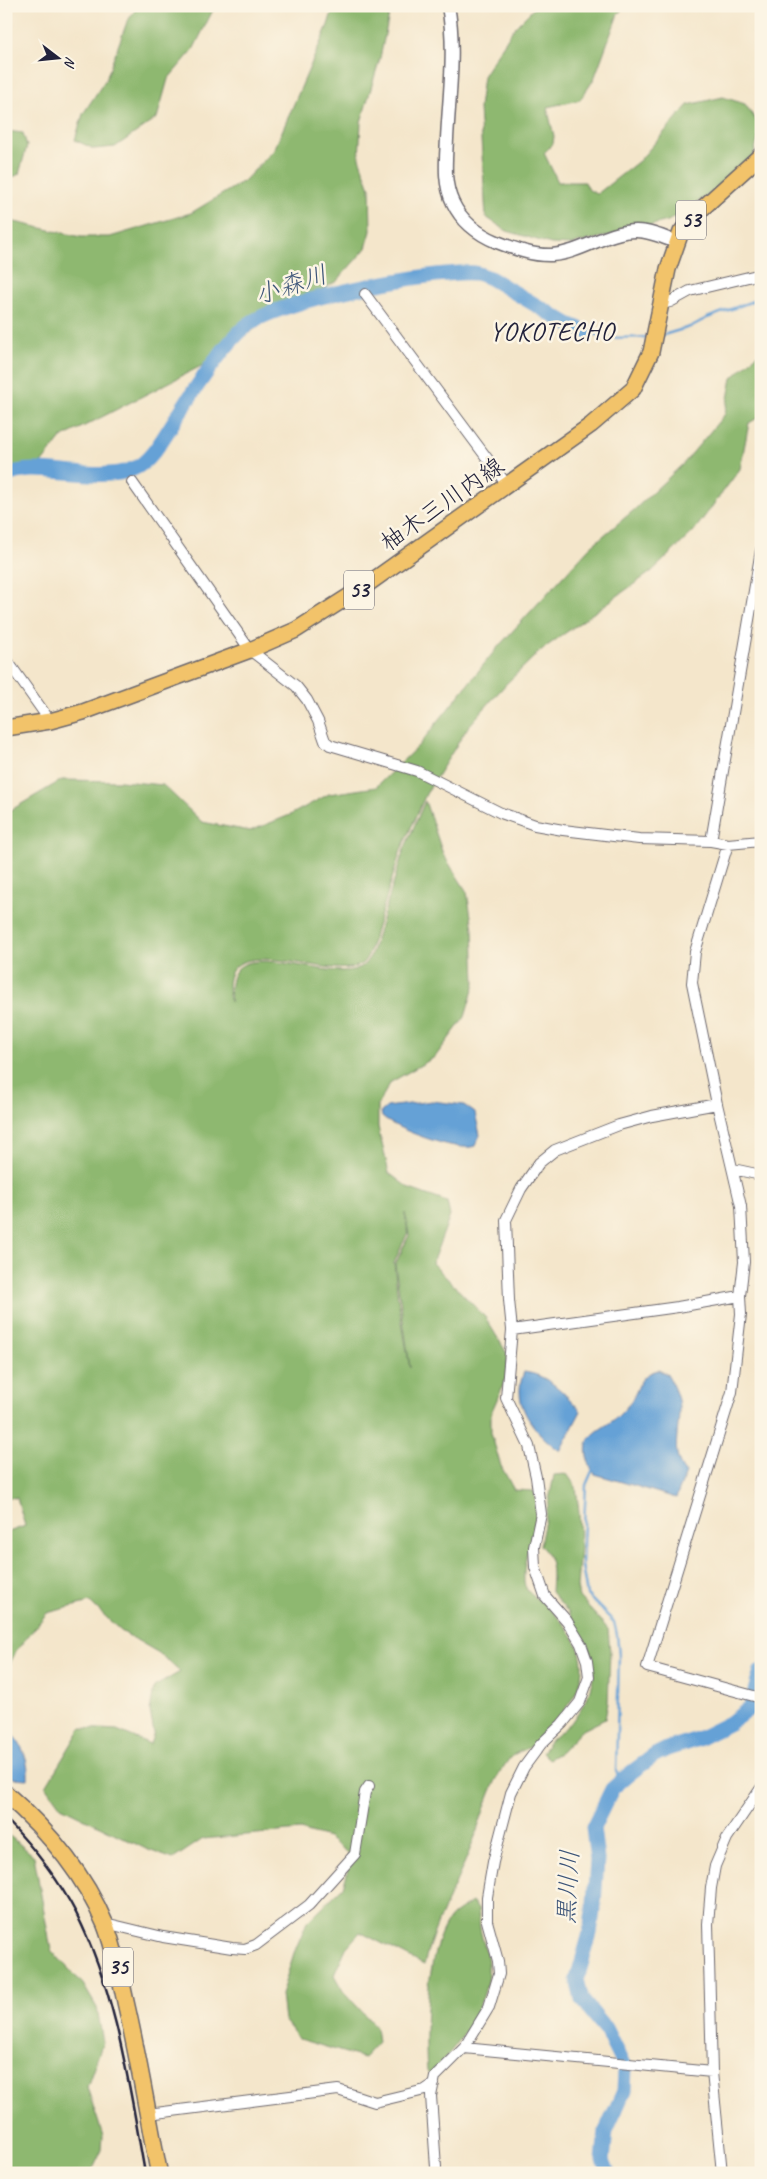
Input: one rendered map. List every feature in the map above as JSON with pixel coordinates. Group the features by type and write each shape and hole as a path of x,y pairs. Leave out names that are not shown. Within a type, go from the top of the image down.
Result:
{"highway":[{"name":"35","path":"6,1794 38,1824 73,1868 104,1923 116,1960 159,2173"}],"main road":[{"name":"柚木三川内線","path":"6,728 50,721 83,712 250,650 296,630 322,615 591,425 633,389 651,352 676,242 696,214 761,155"}],"street":[{"path":"448,6 450,17 450,72 446,174 453,203 474,230 512,248 537,254 573,252 616,234 636,231 652,233 676,242"},
{"path":"661,306 690,290 761,274"},
{"path":"365,294 507,485"},
{"path":"132,482 250,650 296,686 307,700 325,741 330,744 418,771 501,813 535,825 639,839 711,841 728,844 761,841"},
{"path":"711,841 761,550"},
{"path":"6,659 50,721"},
{"path":"728,844 714,884 692,972 692,983 717,1104 734,1169 741,1206 744,1262 740,1296 741,1314 732,1392 647,1667 759,1698"},
{"path":"435,2173 431,2096 435,2078 464,2048 490,2007 499,1974 498,1961 487,1921 487,1897 492,1862 510,1793 524,1767 541,1744 562,1724 580,1702 589,1677 587,1661 581,1644 567,1621 545,1596 535,1567 534,1547 541,1514 536,1477 529,1446 506,1398 512,1330 506,1220 521,1189 539,1163 555,1150 619,1125 652,1116 717,1104"},
{"path":"734,1169 761,1175"},
{"path":"512,1330 678,1307 740,1296"},
{"path":"104,1923 162,1937 222,1947 245,1949 256,1945 309,1905 354,1854 365,1792 369,1786"},
{"path":"722,2173 712,2072 708,1924 711,1888 715,1866 727,1838 761,1788"},
{"path":"464,2048 712,2072"},
{"path":"148,2114 338,2090 375,2102 425,2090 434,2084"}],"green space":[{"path":"138,6 215,6 193,50 168,79 157,118 115,147 94,149 75,140 83,114 106,79 127,22"},
{"path":"334,6 391,6 380,58 361,122 359,158 370,188 371,231 366,248 337,281 270,318 207,363 61,438 39,466 6,479 6,220 81,237 110,237 191,213 244,181 274,150 328,25"},
{"path":"536,6 625,6 618,14 594,79 580,100 547,107 554,136 553,144 544,153 558,182 585,182 589,190 597,194 639,161 688,105 723,97 745,104 761,128 753,157 710,194 668,221 570,245 551,244 507,231 486,217 479,108 483,76 514,28"},
{"path":"6,131 23,133 27,146 19,174 6,181"},
{"path":"761,351 761,416 749,423 740,469 693,532 651,572 540,651 506,684 468,727 426,794 401,850 369,953 364,961 360,965 344,968 255,959 238,965 229,978 230,1002 233,976 244,964 258,961 276,962 349,971 364,965 371,955 403,852 425,801 443,854 467,892 473,929 475,983 465,1017 435,1057 391,1082 378,1104 378,1127 389,1173 410,1189 447,1202 450,1216 432,1263 485,1317 508,1355 505,1381 491,1413 491,1433 501,1466 514,1490 534,1491 536,1514 526,1558 524,1581 529,1592 564,1624 575,1640 581,1656 582,1665 579,1684 576,1693 566,1708 537,1742 515,1754 502,1769 486,1804 469,1852 444,1908 424,1965 360,1932 346,1948 334,1975 343,1991 376,2027 378,2042 363,2058 299,2039 284,2020 281,1995 294,1953 307,1922 343,1887 347,1874 349,1854 328,1838 300,1830 203,1839 173,1859 146,1849 61,1807 46,1786 81,1728 117,1730 150,1744 154,1733 150,1711 154,1687 180,1672 159,1653 121,1631 90,1602 47,1613 16,1651 6,1672 6,1533 25,1526 17,1498 6,1497 6,813 62,780 121,781 163,785 202,822 250,831 290,815 329,794 376,787 419,745 497,648 590,547 634,510 684,463 725,414 732,378","holes":["405,1213 409,1235 395,1265 410,1368 394,1263 408,1232"]},
{"path":"567,1474 576,1487 579,1512 580,1547 577,1587 579,1597 608,1629 610,1652 608,1703 605,1719 581,1731 561,1752 549,1759 542,1752 552,1739 571,1723 587,1699 594,1675 584,1639 568,1612 551,1592 552,1567 548,1556 540,1545 554,1475"},
{"path":"6,1833 34,1856 51,1950 83,1984 97,2008 103,2042 87,2087 103,2136 102,2150 91,2173 6,2173"},
{"path":"472,1902 478,1909 480,1928 488,1961 484,1995 459,2040 429,2075 427,2071 426,2035 431,1969 442,1931 450,1918"}],"water":[{"path":"432,1101 464,1105 475,1113 480,1135 475,1146 456,1146 427,1139 400,1128 382,1117 381,1112 387,1107"},
{"path":"658,1370 667,1374 678,1400 677,1457 686,1473 676,1498 595,1474 591,1468 586,1449 593,1435 625,1409 643,1378 651,1372"},
{"path":"524,1372 549,1381 581,1411 560,1451 542,1436 527,1417 520,1396"},
{"path":"6,1729 16,1739 23,1751 26,1758 28,1779 12,1778 6,1774"}],"waterway":[{"name":"小森川","path":"6,476 19,471 33,470 101,474 133,469 153,453 192,393 236,335 262,317 320,297 425,276 475,273 490,278 568,324 587,332"},
{"path":"660,336 690,327 707,318 761,298"},
{"path":"587,332 608,338 649,337"},
{"path":"593,1469 586,1485 582,1565 587,1595 614,1622 617,1635 619,1655 616,1771 620,1781"},
{"name":"黒川川","path":"608,2173 603,2160 606,2131 624,2091 625,2069 605,2028 582,2000 577,1979 590,1933 594,1904 597,1860 593,1828 612,1789 629,1774 655,1755 698,1739 730,1723 750,1708 761,1671"}],"railway":[{"path":"6,1819 53,1875 76,1913 90,1944 102,1975 120,2040 145,2173"}],"district":[{"name":"YOKOTECHO","path":"552,331"}]}
